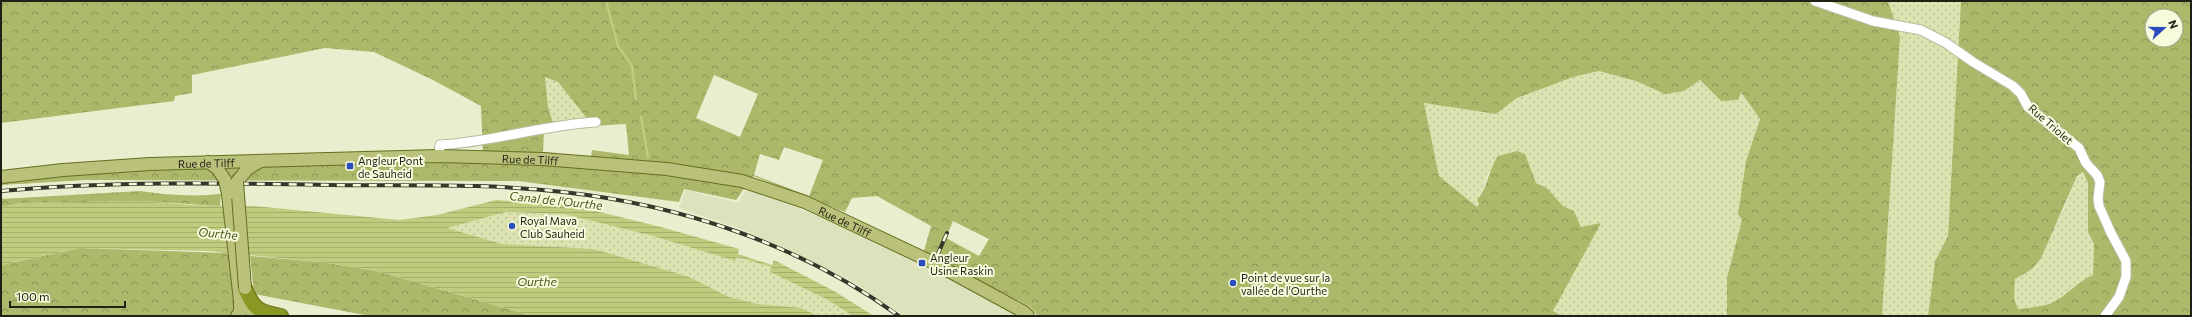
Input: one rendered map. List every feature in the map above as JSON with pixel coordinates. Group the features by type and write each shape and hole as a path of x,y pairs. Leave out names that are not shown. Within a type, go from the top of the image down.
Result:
{"highway":[{"path":"245,288 254,307 265,313 281,316"}],"main road":[{"name":"Rue de Tilff","path":"1,177 64,170 225,170 260,161 439,156 543,159 667,169 742,181 804,202 859,226 934,263 1024,312 1028,316"},
{"path":"225,170 247,169 260,161"},
{"path":"225,170 245,288 245,314"},
{"path":"225,170 236,260 245,314"}],"street":[{"name":"Rue Triolet","path":"1815,1 1873,21 1921,30 1937,37 2014,86 2021,94 2028,107 2079,148 2086,163 2097,175 2100,182 2098,198 2100,206 2110,232 2126,261 2126,276 2119,297 2105,316"},
{"path":"439,156 440,145 472,143 550,127 596,122"}],"shaded area":[{"path":"1888,1 1961,1 1948,236 1935,261 1928,316 1882,316 1900,37"},
{"path":"1599,71 1668,93 1681,91 1700,80 1721,101 1741,91 1760,119 1746,161 1738,214 1742,220 1727,316 1562,316 1553,311 1581,227 1574,211 1563,206 1547,188 1536,183 1530,170 1517,151 1498,156 1487,176 1477,207 1439,176 1424,103 1496,114 1517,98 1573,77"},
{"path":"545,76 558,82 593,126 555,130 548,106"},
{"path":"2083,172 2088,183 2088,232 2094,244 2093,275 2049,304 2018,309 2014,298 2015,279 2032,269 2064,209 2077,176"},
{"path":"747,187 912,255 1025,316 904,316 855,283 810,260 741,229 679,208 685,190 739,203"},
{"path":"506,212 564,214 653,236 735,261 737,257 771,267 770,272 828,300 853,316 818,316 801,308 758,304 729,297 687,276 594,249 502,244 446,228"}],"green space":[{"path":"1,1 1888,1 1900,37 1882,316 1727,316 1727,278 1742,220 1738,214 1746,161 1760,119 1741,92 1738,100 1721,101 1700,80 1684,91 1665,94 1636,81 1599,71 1573,77 1517,98 1496,114 1424,103 1439,176 1477,207 1479,204 1477,200 1483,192 1492,167 1498,156 1517,151 1525,154 1536,183 1547,188 1563,206 1574,211 1581,227 1601,223 1553,311 1562,316 1038,316 1029,306 920,251 924,251 931,226 877,196 852,198 845,212 753,176 736,200 684,189 679,202 518,181 86,180 1,185 1,173 483,153 481,106 433,80 374,52 325,48 192,75 192,93 175,96 174,101 1,123","holes":["714,75 758,94 740,137 696,118","545,77 558,82 593,126 626,124 629,155 592,150 591,158 543,152 544,131 555,130 548,106","784,147 823,160 809,196 754,175 760,154 779,160","953,221 989,239 979,256 946,238"]},
{"path":"1961,1 2191,1 2191,316 1928,316 1935,261 1948,236","holes":["2083,172 2088,183 2088,232 2094,244 2093,275 2049,304 2018,309 2014,298 2015,279 2032,269 2041,258 2077,176"]},
{"path":"140,191 180,195 221,194 220,206 142,201 22,203 1,207 1,199"},
{"path":"80,248 226,253 230,256 237,307 233,316 1,316 1,265"},
{"path":"250,256 320,262 377,271 532,316 370,316 254,294"}],"water":[{"name":"Ourthe","path":"496,200 571,205 661,227 739,249 738,254 772,265 774,260 834,291 874,316 853,316 828,300 770,272 771,267 737,257 735,261 653,236 564,214 506,212 447,228 502,244 594,249 687,276 729,297 758,304 801,308 818,316 532,316 377,271 320,262 208,251 80,248 1,265 1,207 22,203 142,201 193,205 253,206 399,220 437,215"}],"waterway":[{"path":"606,1 618,46 632,66 636,99"},
{"path":"641,117 648,157"}],"railway":[{"path":"1,191 124,184 207,183 505,187 608,198 696,218 739,232 781,249 822,268 899,316"},
{"path":"937,256 947,233"}],"place":[{"name":"Angleur Pont de Sauheid","path":"350,166"},
{"name":"Royal Mava Club Sauheid","path":"512,226"},
{"name":"Angleur Usine Raskin","path":"922,263"},
{"name":"Point de vue sur la vallée de l'Ourthe","path":"1233,283"}],"water label":[{"name":"Canal de l'Ourthe","path":"556,200"}]}
